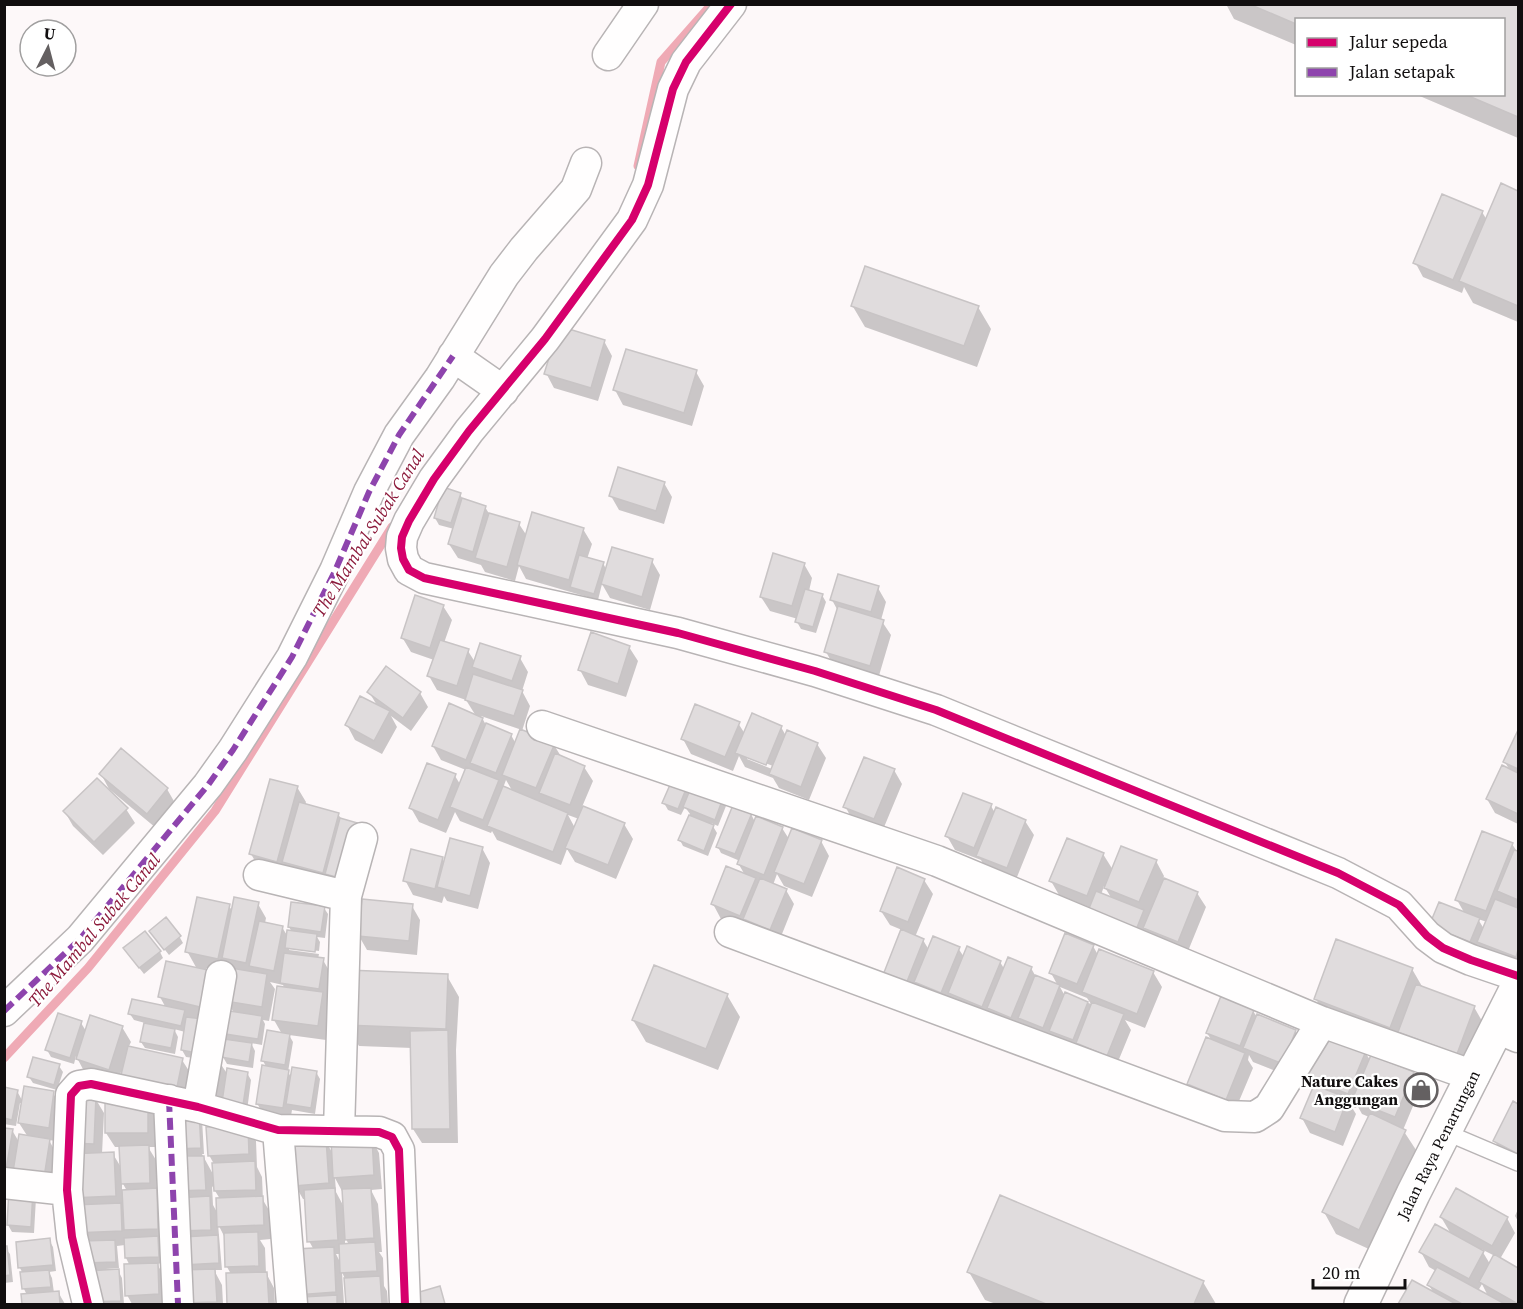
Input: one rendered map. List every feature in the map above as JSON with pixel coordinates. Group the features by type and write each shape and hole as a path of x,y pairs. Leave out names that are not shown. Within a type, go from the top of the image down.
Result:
{"main road":[{"name":"Jalan Raya Penarungan","path":"1361,1305 1474,1076 1508,1033 1518,986"}],"street":[{"path":"608,55 643,4"},
{"path":"731,4 686,62 673,89 648,185 632,220 545,339 469,431 434,479 402,537 400,548 409,570 417,576 678,633 815,670 936,710 1338,873 1399,905 1427,936 1443,948 1518,976"},
{"path":"4,1011 80,939 207,785 233,750 292,657 335,571 369,492 399,435 453,356 504,275 576,189 586,163"},
{"path":"453,356 503,391"},
{"path":"542,726 937,861 1322,1022 1474,1076"},
{"path":"339,1131 346,896 362,838"},
{"path":"259,875 346,896"},
{"path":"730,932 1225,1116 1255,1117 1269,1108 1322,1022"},
{"path":"198,1107 221,976"},
{"path":"88,1305 72,1237 67,1190 71,1095 79,1086 91,1084 198,1107 278,1130 379,1132 392,1137 399,1150 405,1305"},
{"path":"169,1100 178,1305"},
{"path":"278,1130 292,1305"},
{"path":"4,1183 67,1190"}],"lane":[{"path":"1445,1132 1518,1164"}],"building":[{"path":"1249,4 1518,5 1518,117 1469,96 1505,96 1505,18 1295,18 1295,24"},
{"path":"1501,183 1518,191 1518,306 1459,281"},
{"path":"1442,194 1483,211 1453,280 1413,263"},
{"path":"865,266 979,306 964,346 851,306"},
{"path":"559,326 605,340 591,388 544,374"},
{"path":"626,349 697,370 684,413 613,390"},
{"path":"618,467 665,482 656,511 609,496"},
{"path":"443,487 461,493 451,523 434,518"},
{"path":"462,498 486,506 473,552 448,544"},
{"path":"532,512 584,528 569,580 517,565"},
{"path":"489,513 520,522 507,567 475,558"},
{"path":"612,547 653,559 642,597 601,584"},
{"path":"773,553 805,563 792,606 760,597"},
{"path":"579,555 604,562 594,594 570,587"},
{"path":"838,574 879,586 871,612 830,600"},
{"path":"805,589 823,594 813,627 795,622"},
{"path":"415,595 444,605 430,648 401,638"},
{"path":"838,606 884,620 870,666 824,652"},
{"path":"591,632 630,646 618,684 578,670"},
{"path":"440,640 469,649 457,686 427,676"},
{"path":"480,643 521,656 512,681 472,667"},
{"path":"386,666 421,692 403,718 367,692"},
{"path":"473,674 523,690 514,716 465,700"},
{"path":"360,696 390,711 374,741 345,725"},
{"path":"449,703 483,718 466,760 432,746"},
{"path":"695,704 740,722 725,757 681,739"},
{"path":"752,713 782,726 766,765 735,753"},
{"path":"486,723 512,734 496,773 470,763"},
{"path":"520,729 555,743 536,788 502,775"},
{"path":"787,730 818,743 801,787 769,774"},
{"path":"1518,730 1518,769 1503,762"},
{"path":"121,748 168,788 147,814 99,774"},
{"path":"555,753 585,766 570,805 539,793"},
{"path":"864,757 895,769 874,819 843,807"},
{"path":"427,763 456,774 438,820 409,808"},
{"path":"1502,765 1518,773 1518,814 1486,799"},
{"path":"466,767 499,780 483,820 450,807"},
{"path":"97,778 128,808 94,842 63,811"},
{"path":"673,778 688,784 678,809 662,803"},
{"path":"270,779 298,786 277,862 249,854"},
{"path":"692,785 723,798 715,820 683,807"},
{"path":"503,786 568,813 553,852 487,826"},
{"path":"963,793 992,804 974,848 945,836"},
{"path":"299,802 339,813 323,873 282,862"},
{"path":"733,805 752,813 735,854 716,847"},
{"path":"583,806 625,823 608,865 565,848"},
{"path":"996,807 1026,820 1007,868 976,856"},
{"path":"689,815 714,825 704,851 678,840"},
{"path":"756,816 783,827 764,875 737,864"},
{"path":"340,818 361,824 347,880 325,874"},
{"path":"792,828 822,840 804,884 774,872"},
{"path":"1482,831 1513,843 1486,911 1455,900"},
{"path":"450,838 483,847 470,896 437,887"},
{"path":"1067,838 1104,853 1087,896 1049,881"},
{"path":"1121,846 1157,860 1139,902 1104,888"},
{"path":"411,849 443,857 435,889 403,881"},
{"path":"1514,850 1518,851 1518,900 1497,891"},
{"path":"726,866 756,878 740,916 711,904"},
{"path":"897,867 925,879 908,922 880,911"},
{"path":"760,878 787,889 770,930 743,919"},
{"path":"1164,878 1198,892 1178,942 1143,928"},
{"path":"1096,891 1144,910 1136,930 1088,911"},
{"path":"197,897 230,904 218,959 185,952"},
{"path":"234,897 259,902 246,963 222,958"},
{"path":"362,899 413,904 409,941 358,936"},
{"path":"1495,899 1518,908 1516,957 1477,942"},
{"path":"291,902 325,906 321,932 288,927"},
{"path":"1439,902 1480,918 1470,942 1429,926"},
{"path":"166,917 181,936 164,950 149,931"},
{"path":"259,921 283,926 274,971 249,966"},
{"path":"901,929 924,939 906,984 883,975"},
{"path":"287,930 317,934 315,952 285,948"},
{"path":"145,931 161,951 139,968 123,948"},
{"path":"1065,933 1094,945 1077,984 1049,973"},
{"path":"933,936 960,947 941,993 914,982"},
{"path":"1336,939 1413,968 1390,1028 1314,999"},
{"path":"967,946 1001,961 982,1007 948,993"},
{"path":"1099,949 1154,971 1137,1014 1082,992"},
{"path":"284,953 324,958 319,989 280,983"},
{"path":"1008,957 1032,967 1011,1018 987,1008"},
{"path":"166,961 208,970 200,1007 158,997"},
{"path":"654,965 728,994 706,1049 632,1020"},
{"path":"231,968 267,974 262,1007 225,1001"},
{"path":"347,970 448,974 446,1029 345,1025"},
{"path":"1035,975 1060,985 1043,1028 1018,1018"},
{"path":"1416,984 1475,1006 1457,1054 1398,1032"},
{"path":"277,986 323,992 318,1026 272,1020"},
{"path":"1065,992 1088,1002 1073,1040 1049,1031"},
{"path":"1221,996 1254,1010 1240,1046 1206,1033"},
{"path":"132,999 185,1010 181,1026 128,1014"},
{"path":"1092,1002 1124,1014 1107,1056 1076,1043"},
{"path":"223,1010 262,1016 258,1039 219,1033"},
{"path":"58,1013 82,1021 70,1058 45,1050"},
{"path":"1257,1014 1296,1030 1283,1064 1243,1048"},
{"path":"90,1015 123,1026 109,1070 76,1059"},
{"path":"186,1017 203,1019 197,1053 181,1050"},
{"path":"144,1023 175,1029 171,1048 140,1042"},
{"path":"267,1030 290,1034 285,1065 261,1061"},
{"path":"448,1030 450,1129 412,1129 410,1031"},
{"path":"1323,1033 1366,1051 1348,1094 1305,1077"},
{"path":"1206,1037 1245,1053 1226,1100 1187,1084"},
{"path":"224,1039 252,1043 249,1062 221,1057"},
{"path":"128,1046 183,1058 177,1087 121,1075"},
{"path":"1371,1055 1414,1072 1395,1117 1352,1100"},
{"path":"33,1057 60,1064 54,1085 27,1077"},
{"path":"262,1065 289,1070 283,1108 256,1104"},
{"path":"292,1067 317,1071 311,1108 286,1104"},
{"path":"227,1068 248,1072 243,1105 222,1102"},
{"path":"1314,1085 1348,1098 1335,1132 1300,1118"},
{"path":"24,1086 54,1091 49,1128 18,1123"},
{"path":"4,1087 18,1090 12,1120 4,1118"},
{"path":"72,1095 96,1096 94,1144 70,1143"},
{"path":"105,1099 148,1099 148,1133 105,1133"},
{"path":"1513,1101 1518,1104 1518,1154 1493,1141"},
{"path":"199,1111 201,1148 174,1149 173,1112"},
{"path":"1370,1113 1406,1130 1359,1230 1322,1212"},
{"path":"248,1125 249,1154 208,1156 206,1127"},
{"path":"4,1128 13,1129 5,1175 4,1174"},
{"path":"19,1134 50,1139 43,1184 12,1178"},
{"path":"372,1137 374,1175 333,1178 331,1139"},
{"path":"326,1138 329,1183 294,1186 291,1140"},
{"path":"149,1145 150,1183 121,1184 119,1146"},
{"path":"114,1152 116,1196 71,1198 69,1154"},
{"path":"174,1156 204,1156 206,1190 176,1191"},
{"path":"255,1161 256,1190 214,1191 212,1163"},
{"path":"157,1188 158,1229 124,1230 122,1190"},
{"path":"335,1188 338,1240 307,1242 304,1190"},
{"path":"371,1188 374,1238 345,1240 342,1189"},
{"path":"1456,1188 1508,1217 1492,1246 1440,1217"},
{"path":"9,1189 33,1190 31,1227 7,1225"},
{"path":"1000,1195 1204,1281 1194,1304 1046,1304 967,1272"},
{"path":"210,1196 211,1230 178,1231 176,1198"},
{"path":"263,1196 264,1225 217,1227 216,1198"},
{"path":"121,1203 122,1231 74,1233 73,1205"},
{"path":"1435,1224 1484,1251 1469,1279 1419,1252"},
{"path":"258,1232 259,1266 225,1267 224,1233"},
{"path":"218,1235 219,1263 183,1265 182,1237"},
{"path":"158,1236 159,1257 125,1258 124,1238"},
{"path":"50,1238 53,1265 18,1268 16,1242"},
{"path":"115,1240 116,1262 83,1263 82,1241"},
{"path":"375,1242 377,1271 340,1273 339,1244"},
{"path":"4,1246 7,1246 10,1275 4,1276"},
{"path":"334,1247 336,1292 296,1295 294,1249"},
{"path":"1494,1254 1518,1268 1518,1304 1479,1282"},
{"path":"158,1263 159,1294 125,1296 124,1264"},
{"path":"1437,1267 1505,1304 1462,1304 1427,1285"},
{"path":"119,1269 121,1301 88,1302 87,1271"},
{"path":"215,1269 217,1302 182,1303 181,1270"},
{"path":"49,1270 51,1287 22,1289 20,1272"},
{"path":"267,1272 269,1304 227,1304 226,1273"},
{"path":"380,1276 382,1304 346,1304 344,1278"},
{"path":"1412,1280 1456,1304 1398,1304"},
{"path":"440,1286 445,1304 419,1304 416,1293"},
{"path":"59,1291 60,1304 22,1304 21,1294"},
{"path":"337,1295 337,1304 304,1304 303,1297"}],"waterway":[{"name":"The Mambal Subak Canal","path":"638,166 661,62 712,4"},
{"name":"The Mambal Subak Canal","path":"4,1058 88,968 215,811 392,527"}],"marked path":[{"path":"4,1011 80,939 208,785 233,750 292,657 335,571 369,492 399,435 453,356"},
{"path":"169,1100 178,1304"}],"cycle path":[{"path":"731,4 686,62 673,89 648,185 632,220 545,339 469,431 434,479 409,521 402,537 401,548 403,559 409,570 424,578 678,633 815,671 936,710 1338,873 1399,905 1427,936 1443,948 1518,976"},
{"path":"88,1304 72,1237 67,1190 71,1095 79,1086 91,1084 198,1107 278,1130 379,1132 392,1137 399,1150 405,1304"}],"place":[{"name":"Nature Cakes Anggungan","path":"1421,1090"}]}
